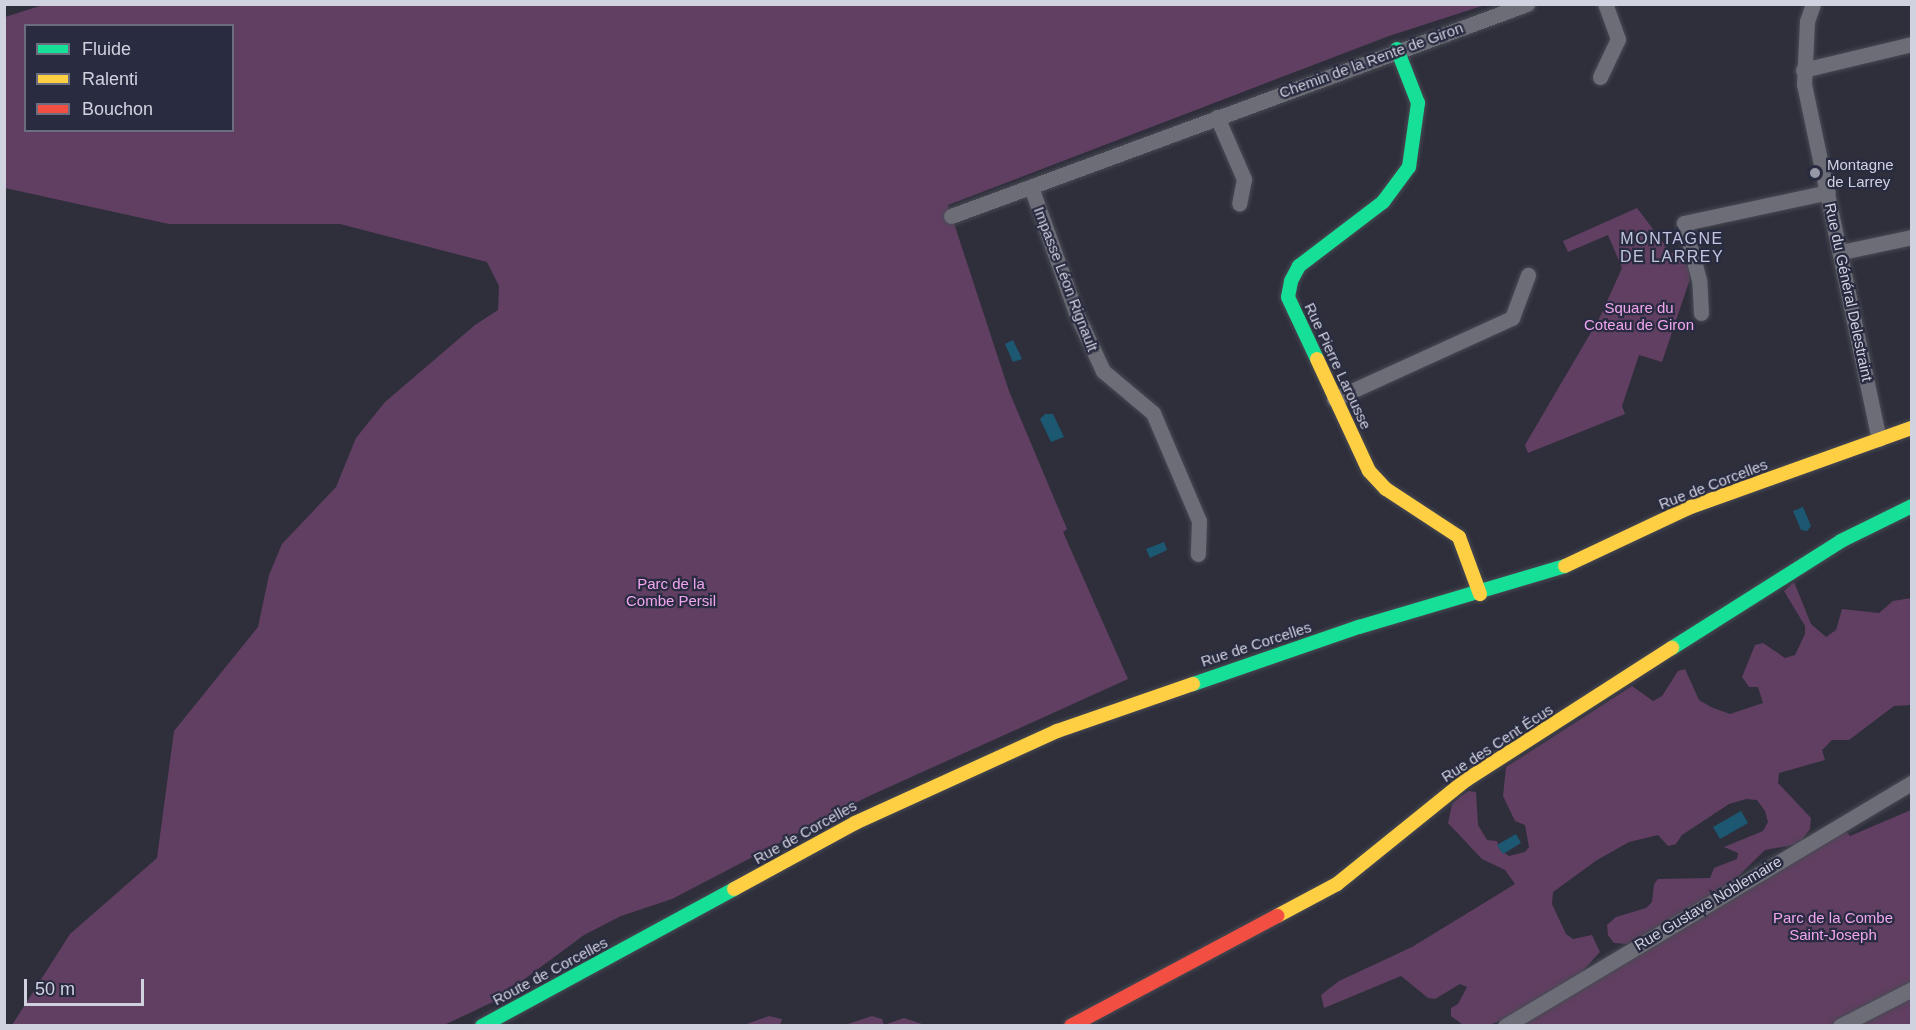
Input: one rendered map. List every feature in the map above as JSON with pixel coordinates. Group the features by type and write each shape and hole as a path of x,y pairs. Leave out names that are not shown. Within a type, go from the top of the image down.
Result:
{"street":[{"name":"Chemin de la Rente de Giron","path":"951,216 1397,49 1527,4"},
{"path":"1600,77 1618,39 1605,4"},
{"name":"Rue du Général Delestraint","path":"1813,4 1807,21 1803,70 1880,439"},
{"path":"1803,70 1911,44"},
{"name":"Rue Pierre Larousse","path":"1397,49 1418,103 1408,167 1383,202 1303,262 1288,288 1290,306 1334,399 1378,483 1459,537 1480,594"},
{"path":"1217,117 1244,179 1239,204"},
{"name":"Impasse Léon Rignault","path":"1031,187 1072,302 1103,371 1153,413 1199,521 1198,554"},
{"path":"1701,313 1699,280 1684,223 1828,192"},
{"path":"1841,252 1911,237"},
{"path":"1334,399 1512,318 1528,275"},
{"name":"Rue de Corcelles","path":"633,947 855,823 1057,731 1349,631 1480,594 1575,563 1688,508 1911,428"},
{"name":"Rue des Cent Écus","path":"1071,1026 1337,884 1466,780 1841,541 1911,506"},
{"name":"Rue Gustave Noblemaire","path":"1505,1026 1911,782"},
{"name":"Route de Corcelles","path":"482,1026 633,947"},
{"path":"1840,1026 1911,989"}],"green space":[{"name":"Parc de la Combe Persil","path":"43,5 1485,5 1389,36 948,205 1009,391 1067,529 1063,532 1128,679 867,797 672,899 621,916 584,935 495,1001 444,1025 12,1025 70,934 157,858 174,731 258,627 269,575 282,544 336,487 356,438 385,402 475,325 498,310 499,286 487,262 340,224 169,224 5,188 5,17"},
{"name":"Square du Coteau de Giron","path":"1637,208 1671,253 1679,252 1687,261 1690,279 1662,362 1639,355 1622,406 1625,414 1528,453 1525,445 1600,317 1622,268 1608,235 1568,252 1563,241"},
{"path":"1794,582 1811,624 1826,637 1836,630 1842,609 1879,613 1893,601 1911,598 1911,705 1894,706 1849,740 1832,740 1822,750 1825,760 1779,773 1778,783 1811,818 1810,829 1799,844 1765,850 1725,889 1627,944 1614,943 1608,935 1607,925 1616,917 1646,908 1652,902 1654,884 1658,879 1710,878 1714,868 1737,859 1738,853 1724,847 1763,831 1768,822 1765,811 1757,800 1746,799 1729,804 1682,835 1676,844 1668,846 1658,835 1629,842 1597,860 1553,892 1552,904 1566,934 1573,939 1592,935 1600,952 1578,976 1537,1004 1490,1025 1463,1025 1451,1016 1451,1008 1458,1004 1467,987 1460,984 1435,999 1428,998 1401,976 1324,1008 1321,995 1339,981 1412,947 1515,884 1505,870 1482,859 1448,823 1452,804 1461,796 1469,791 1476,792 1478,825 1487,840 1497,841 1500,850 1509,856 1525,852 1529,847 1525,825 1515,821 1503,796 1506,767 1632,686 1653,701 1662,696 1678,671 1685,669 1699,700 1711,707 1730,714 1763,703 1758,687 1749,687 1742,677 1755,645 1763,643 1785,658 1795,655 1805,634 1805,626 1784,591"},
{"name":"Parc de la Combe Saint-Joseph","path":"1911,810 1911,1025 1516,1026 1844,829 1850,836"},
{"path":"769,1016 782,1019 780,1025 744,1025"},
{"path":"872,1016 882,1019 884,1025 845,1025"},
{"path":"904,1018 925,1025 884,1025"}],"water":[{"path":"1013,340 1022,359 1013,362 1005,344"},
{"path":"1045,414 1053,414 1064,437 1051,442 1040,419"},
{"path":"1803,507 1811,526 1807,531 1801,530 1793,511"},
{"path":"1164,542 1167,550 1150,558 1146,549"},
{"path":"1741,811 1748,823 1720,839 1713,827"},
{"path":"1516,834 1521,843 1503,854 1497,845"}],"traffic: fast":[{"path":"1317,359 1288,297 1291,281 1299,266 1383,202 1409,167 1418,103 1397,49"},
{"path":"1672,648 1841,541 1912,506"},
{"path":"1193,684 1359,627 1565,566"},
{"path":"482,1026 734,889"}],"traffic: slow":[{"path":"1317,359 1369,471 1386,489 1459,537 1480,594"},
{"path":"1565,566 1688,508 1912,428"},
{"path":"1277,916 1337,884 1466,780 1672,648"},
{"path":"734,889 855,823 1057,731 1193,684"}],"traffic: jam":[{"path":"1071,1026 1277,916"}],"place":[{"name":"Montagne de Larrey","path":"1815,173"}],"district":[{"name":"MONTAGNE DE LARREY","path":"1672,248"}]}
